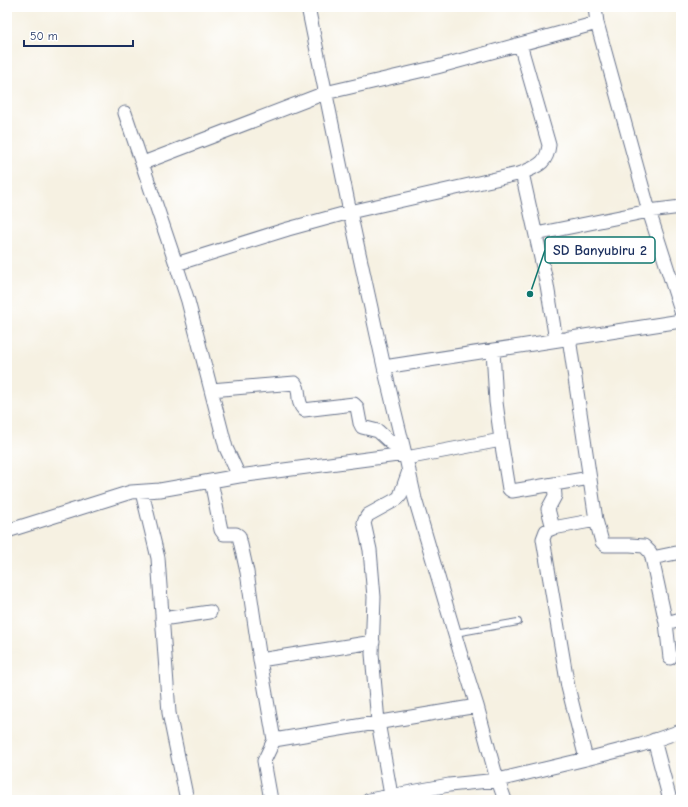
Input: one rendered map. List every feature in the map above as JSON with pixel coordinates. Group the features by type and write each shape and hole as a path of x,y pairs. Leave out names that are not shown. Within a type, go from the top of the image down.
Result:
{"street":[{"path":"308,7 350,212 415,499 505,800"},
{"path":"595,7 596,23 649,211 681,311"},
{"path":"142,163 325,93 437,67 596,23"},
{"path":"176,264 288,229 350,212 522,173 541,163 546,158 549,145 520,44"},
{"path":"125,114 188,301 226,448 239,476"},
{"path":"522,173 547,285 556,340"},
{"path":"536,234 649,211 681,207"},
{"path":"384,367 681,321"},
{"path":"569,338 596,520 602,542 605,545 644,546 650,552 666,623 670,658"},
{"path":"492,350 496,402 509,489 512,491 590,478"},
{"path":"211,390 295,383 298,386 300,405 304,410 354,404 357,407 362,427 378,431 406,456"},
{"path":"7,531 131,492 160,490 239,476 406,456 501,440"},
{"path":"391,796 378,722 372,654 374,597 370,550 364,523 368,515 397,500 400,496 406,456"},
{"path":"211,481 221,530 224,534 236,534 239,536 247,572 274,740 264,760 271,800"},
{"path":"553,528 548,509 555,496 554,484"},
{"path":"142,492 158,558 169,713 187,800"},
{"path":"586,759 568,687 543,539 546,531 553,528 596,520"},
{"path":"652,558 681,552"},
{"path":"162,619 210,612"},
{"path":"666,623 681,619"},
{"path":"260,660 373,642"},
{"path":"274,740 477,706"},
{"path":"369,800 449,786 498,780 641,745 681,731"},
{"path":"654,740 670,800"}],"lane":[{"path":"455,632 518,622"}],"place":[{"name":"SD Banyubiru 2","path":"530,294"}]}
